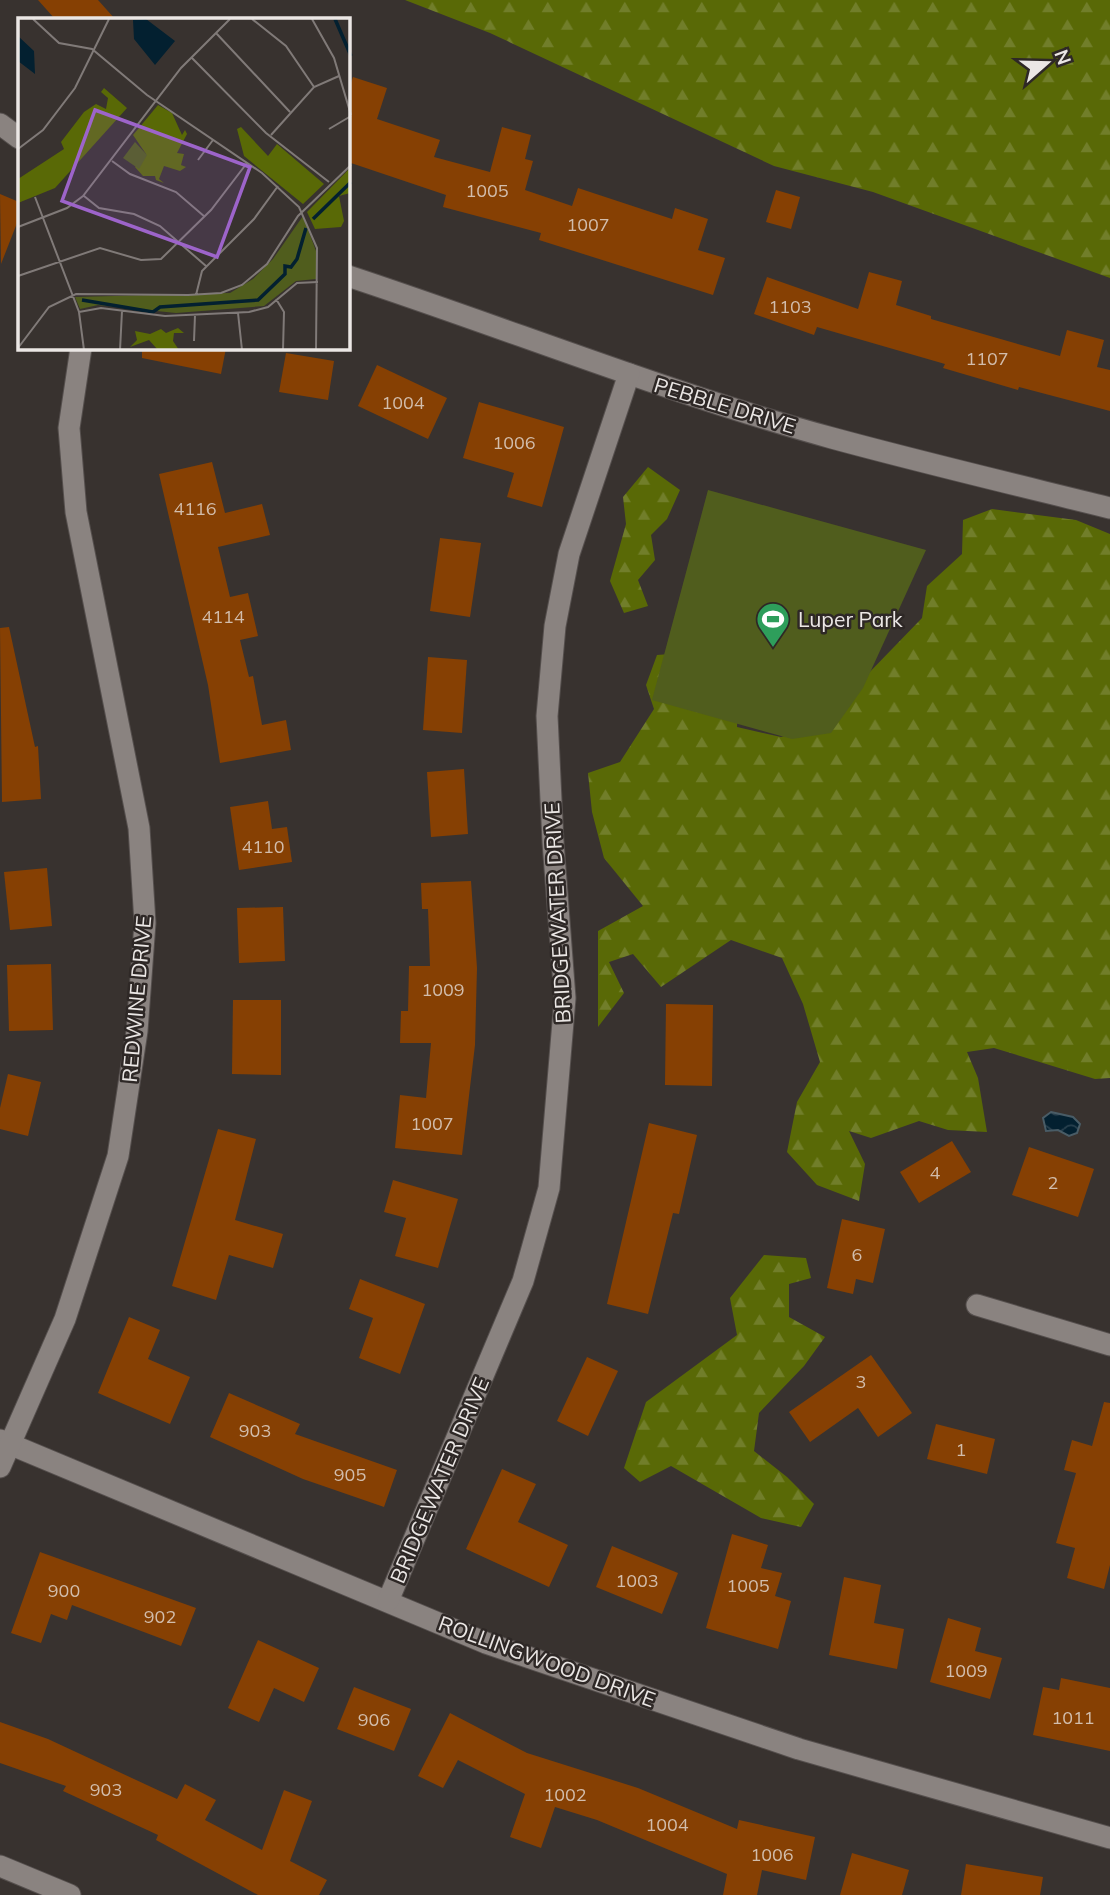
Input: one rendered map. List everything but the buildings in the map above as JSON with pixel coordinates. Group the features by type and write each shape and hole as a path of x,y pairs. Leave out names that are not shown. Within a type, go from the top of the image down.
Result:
{"street":[{"path":"0,124 18,137"},
{"name":"PEBBLE DRIVE","path":"350,277 497,325 629,374 831,438 1110,508"},
{"name":"REDWINE DRIVE","path":"0,1467 5,1442 65,1319 118,1156 137,1031 144,937 139,828 76,512 69,428 81,350"},
{"name":"BRIDGEWATER DRIVE","path":"388,1601 523,1281 549,1188 565,998 552,842 547,716 555,626 569,554 629,374"},
{"path":"977,1305 1110,1345"},
{"name":"ROLLINGWOOD DRIVE","path":"5,1442 486,1643 799,1749 1110,1838"},
{"path":"0,1866 70,1895"}],"green space":[{"path":"405,0 1110,0 1110,278 873,192 774,166 490,33"},
{"path":"648,467 680,490 667,519 651,535 655,560 638,580 648,606 624,613 610,581 626,524 623,497"},
{"name":"Luper Park","path":"708,490 926,550 863,688 831,733 792,739 652,700"},
{"path":"992,509 1076,520 1110,534 1110,1078 1095,1079 994,1048 967,1052 978,1078 987,1132 948,1130 919,1121 871,1138 849,1131 865,1164 859,1201 817,1185 787,1152 797,1102 820,1062 803,1004 782,958 731,940 661,987 633,954 609,962 624,993 598,1027 598,931 643,906 604,858 592,812 588,773 620,762 654,709 646,685 657,655 683,653 738,696 737,727 781,737 837,720 863,679 922,618 927,586 962,554 963,520"},
{"path":"764,1255 806,1258 811,1278 789,1284 789,1317 825,1337 804,1366 759,1413 754,1451 787,1477 814,1504 801,1527 761,1518 671,1466 640,1482 624,1468 646,1402 737,1335 730,1298"}],"water":[{"path":"1051,1112 1073,1117 1080,1124 1077,1133 1069,1136 1058,1130 1046,1131 1043,1118"}],"place":[{"name":"Luper Park","path":"773,649"}]}
